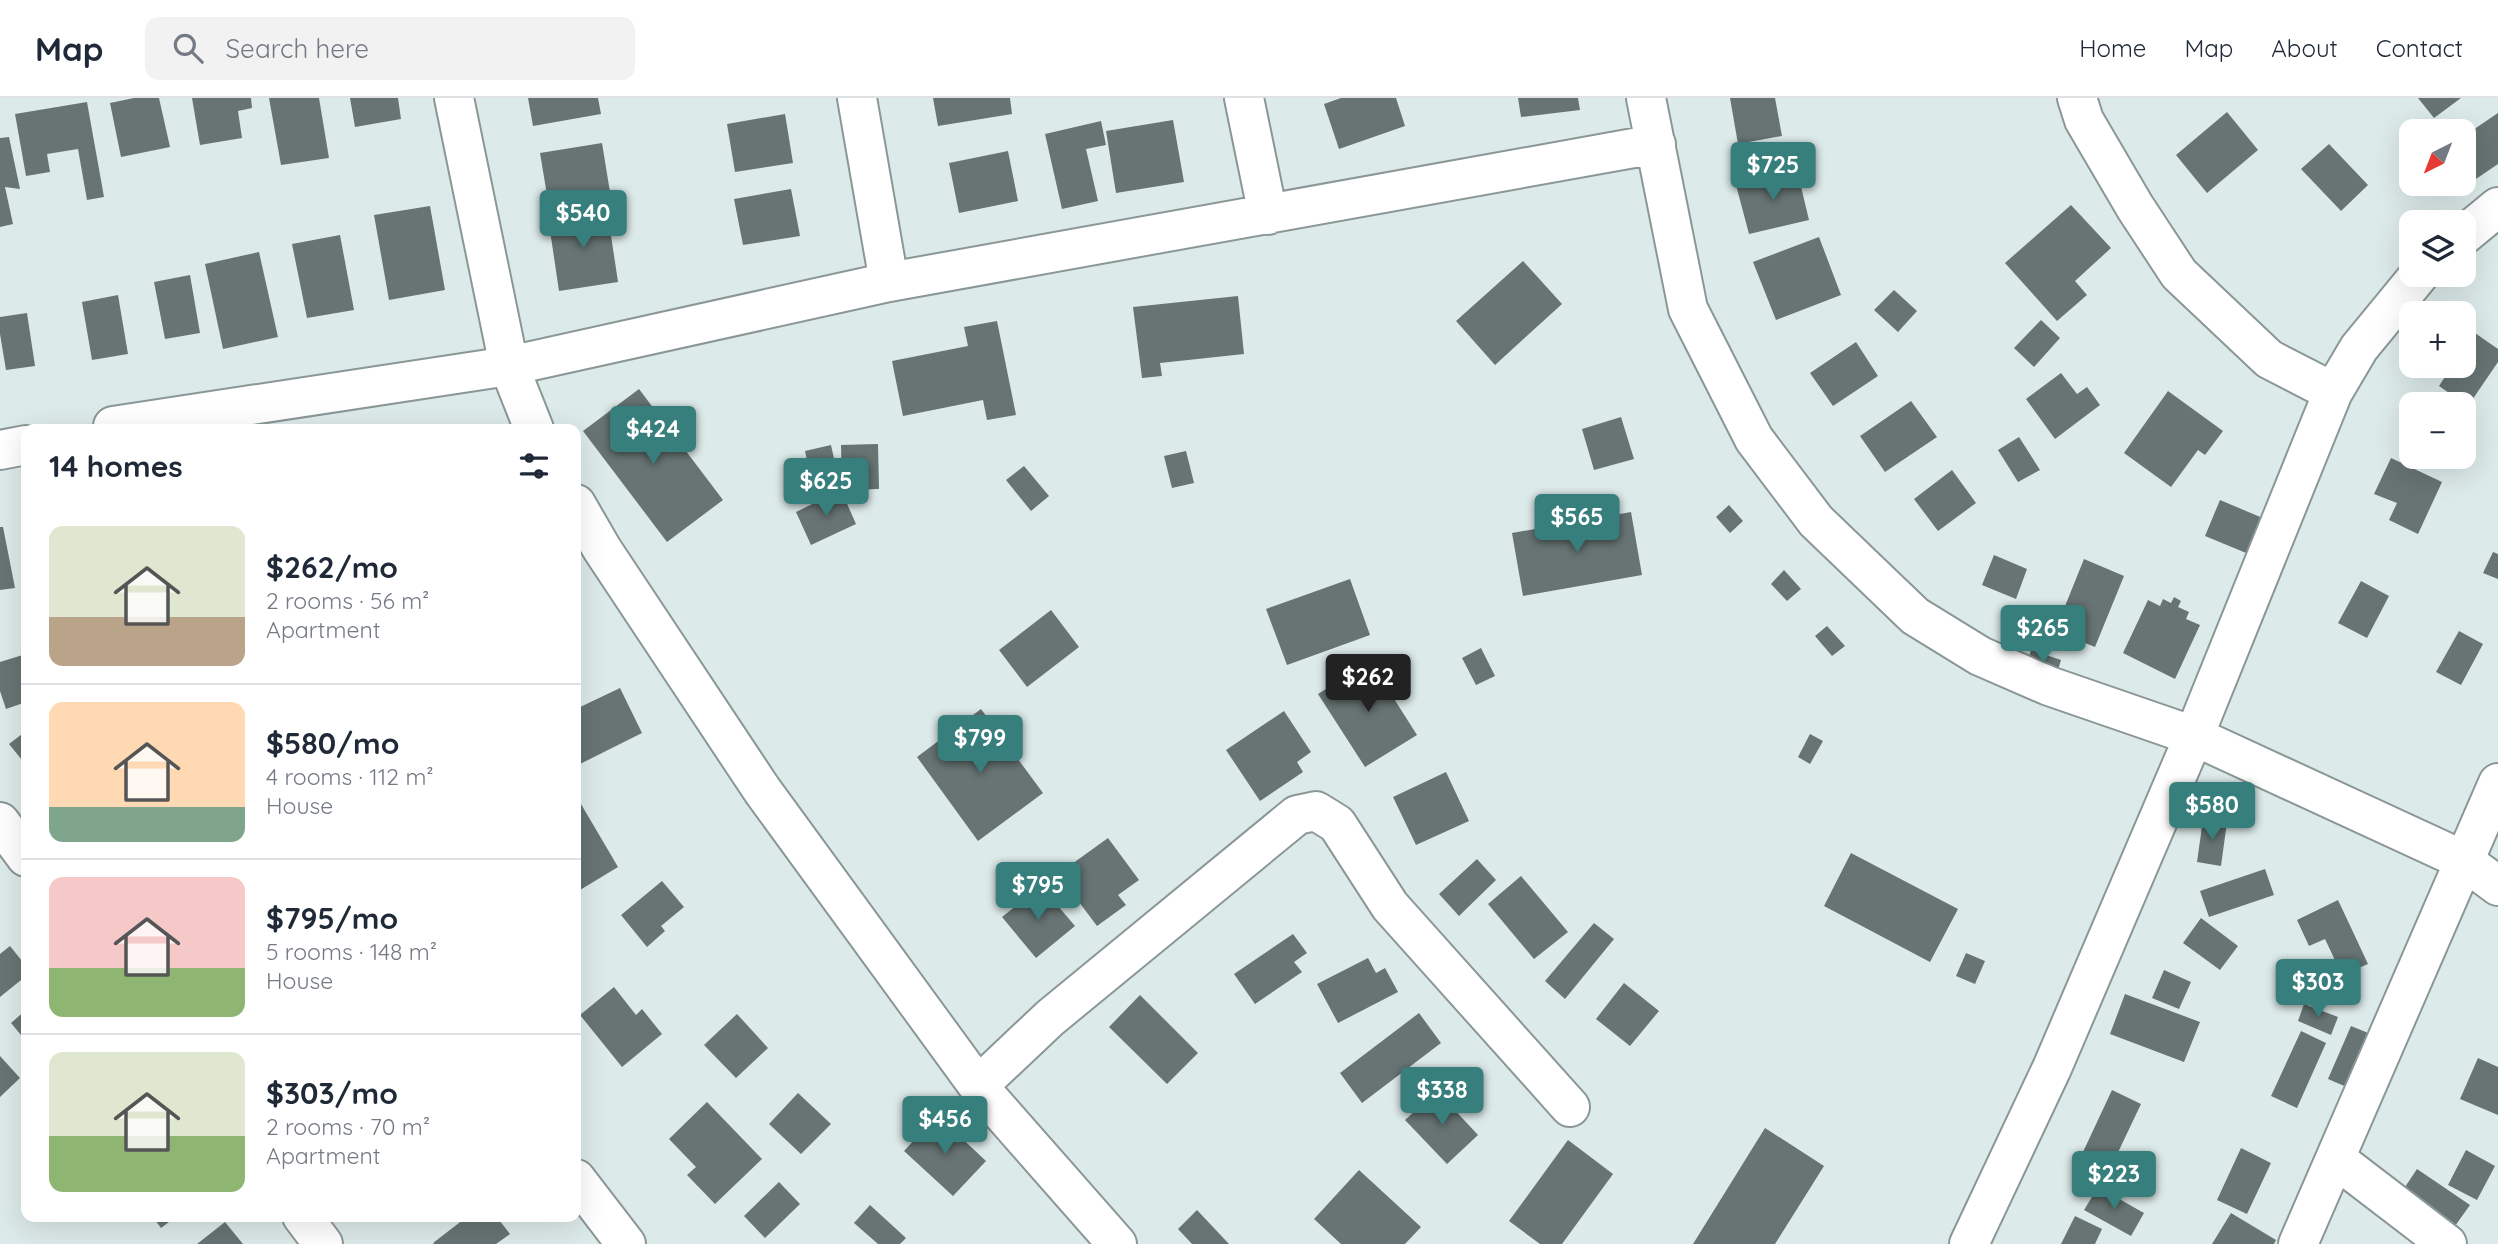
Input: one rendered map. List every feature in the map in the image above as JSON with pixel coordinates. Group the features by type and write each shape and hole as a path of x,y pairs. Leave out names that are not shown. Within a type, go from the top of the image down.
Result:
{"street":[{"path":"454,98 509,366 532,424"},
{"path":"857,98 889,282"},
{"path":"1244,98 1268,215"},
{"path":"1646,98 1688,309 1754,439 1816,521 1915,616 1980,656 2049,686 2194,736 2463,860 2498,886"},
{"path":"2077,98 2084,120 2135,207 2179,274 2269,359 2333,392"},
{"path":"135,424 509,366 889,282 1656,144"},
{"path":"2476,224 2498,207"},
{"path":"1969,1244 2052,1068 2194,736 2333,392 2359,348 2409,287"},
{"path":"0,450 21,445"},
{"path":"581,513 602,549 762,790 978,1086 1117,1244"},
{"path":"2298,1244 2498,782"},
{"path":"978,1086 1050,1018 1297,815 1316,811 1337,824 1390,906 1570,1107"},
{"path":"0,822 21,850"},
{"path":"2336,1159 2447,1244"},
{"path":"581,1186 626,1244"},
{"path":"306,1222 323,1244"}],"building":[{"path":"134,98 159,98 170,147 121,157 110,103"},
{"path":"192,98 251,98 252,108 238,111 242,138 200,145"},
{"path":"269,98 319,98 329,158 281,165"},
{"path":"350,98 398,98 401,119 355,127"},
{"path":"528,98 598,98 601,114 533,126"},
{"path":"933,98 1010,98 1012,114 938,126"},
{"path":"1341,98 1396,98 1405,126 1339,149 1324,104"},
{"path":"1518,98 1578,98 1580,110 1521,117"},
{"path":"1730,98 1775,98 1782,136 1738,144"},
{"path":"2418,98 2461,98 2434,118"},
{"path":"87,102 104,197 87,200 78,149 47,154 50,172 26,176 15,114"},
{"path":"2227,112 2258,150 2207,193 2176,155"},
{"path":"2498,113 2498,164 2476,179 2476,128"},
{"path":"785,114 793,163 735,172 727,124"},
{"path":"1173,120 1184,182 1116,193 1106,131"},
{"path":"1101,121 1106,145 1086,149 1098,201 1062,209 1045,134"},
{"path":"9,137 20,189 5,187 13,224 0,227 0,138"},
{"path":"602,143 610,192 548,201 540,153"},
{"path":"2329,144 2368,185 2341,211 2301,169"},
{"path":"1008,151 1018,201 959,213 949,163"},
{"path":"1797,170 1809,220 1749,234 1736,185"},
{"path":"791,189 800,236 743,245 734,199"},
{"path":"2071,205 2111,248 2075,281 2087,295 2057,321 2005,263"},
{"path":"430,206 445,290 389,300 374,215"},
{"path":"607,209 618,282 559,291 548,217"},
{"path":"340,235 354,310 307,318 292,244"},
{"path":"1819,237 1841,295 1776,320 1753,262"},
{"path":"259,252 278,337 223,349 205,264"},
{"path":"1523,261 1562,304 1495,365 1456,321"},
{"path":"190,275 200,333 165,339 154,282"},
{"path":"1894,290 1917,311 1898,332 1874,310"},
{"path":"118,295 128,354 92,360 82,302"},
{"path":"1238,296 1244,354 1160,363 1162,376 1142,378 1133,307"},
{"path":"27,313 35,366 6,370 0,317"},
{"path":"2041,320 2060,338 2034,367 2014,348"},
{"path":"997,321 1016,415 987,420 983,400 903,416 892,361 968,346 964,327"},
{"path":"2476,334 2498,349 2498,362 2476,394 2476,392 2448,392 2439,386 2444,378 2476,378"},
{"path":"1856,342 1878,376 1833,406 1810,373"},
{"path":"2061,373 2077,394 2087,387 2100,405 2055,439 2026,399"},
{"path":"639,389 723,500 667,542 583,431"},
{"path":"2168,391 2223,431 2205,455 2198,450 2171,487 2124,453"},
{"path":"1911,401 1937,437 1885,472 1860,436"},
{"path":"1621,417 1634,459 1594,470 1582,429"},
{"path":"2019,437 2040,470 2018,482 1998,450"},
{"path":"878,444 879,489 842,490 841,445"},
{"path":"831,445 841,490 814,495 805,451"},
{"path":"1186,451 1194,483 1172,488 1164,456"},
{"path":"2391,458 2399,462 2399,469 2414,469 2442,482 2418,534 2389,520 2397,503 2374,494"},
{"path":"1024,466 1049,496 1031,511 1006,480"},
{"path":"1952,470 1976,503 1938,531 1914,499"},
{"path":"841,490 856,524 811,545 796,512"},
{"path":"2220,500 2265,519 2251,555 2205,536"},
{"path":"1729,505 1743,521 1730,533 1716,517"},
{"path":"1631,512 1642,575 1523,596 1512,533"},
{"path":"0,527 3,527 15,588 0,590"},
{"path":"2493,552 2498,554 2498,579 2483,573"},
{"path":"1994,555 2027,569 2016,599 1982,585"},
{"path":"2084,559 2124,576 2095,647 2055,631"},
{"path":"1784,570 1801,589 1787,601 1771,584"},
{"path":"1350,579 1370,635 1287,665 1266,609"},
{"path":"2361,581 2389,596 2367,638 2338,623"},
{"path":"2174,597 2181,601 2178,607 2189,612 2186,619 2200,625 2175,679 2123,653 2148,600 2160,606 2163,599 2171,603"},
{"path":"1051,610 1079,647 1027,687 999,650"},
{"path":"1827,626 1845,646 1832,656 1815,636"},
{"path":"2459,631 2483,644 2461,685 2436,672"},
{"path":"1481,648 1495,676 1476,685 1462,658"},
{"path":"2031,650 2061,660 2055,680 2025,670"},
{"path":"21,656 21,704 6,709 0,691 0,662"},
{"path":"1370,661 1417,735 1365,767 1318,694"},
{"path":"620,688 642,733 581,764 581,707"},
{"path":"981,709 1043,793 978,841 917,757"},
{"path":"1284,711 1311,752 1297,762 1303,772 1260,801 1226,750"},
{"path":"1810,734 1823,741 1810,764 1798,757"},
{"path":"21,735 21,759 9,744"},
{"path":"1446,772 1469,821 1416,845 1393,797"},
{"path":"581,804 618,867 581,889"},
{"path":"2203,819 2227,822 2221,866 2197,862"},
{"path":"1108,838 1139,880 1118,895 1126,905 1097,926 1058,874"},
{"path":"1851,853 1958,909 1930,962 1824,906"},
{"path":"1477,859 1496,880 1459,916 1439,894"},
{"path":"2265,869 2274,895 2209,917 2200,891"},
{"path":"1521,876 1568,932 1534,959 1488,904"},
{"path":"662,881 684,907 661,926 665,931 647,947 621,915"},
{"path":"1041,886 1075,926 1036,958 1002,917"},
{"path":"2338,900 2368,964 2342,975 2325,939 2309,946 2297,920"},
{"path":"2201,918 2238,946 2220,970 2183,943"},
{"path":"1594,923 1614,939 1565,999 1545,981"},
{"path":"1293,934 1307,953 1294,962 1302,972 1255,1004 1234,974"},
{"path":"10,946 21,960 21,980 0,997 0,954"},
{"path":"1966,953 1985,961 1975,984 1956,976"},
{"path":"1368,958 1376,973 1385,968 1398,992 1338,1023 1317,984"},
{"path":"2164,970 2191,982 2179,1009 2152,998"},
{"path":"1624,983 1659,1011 1630,1046 1596,1019"},
{"path":"614,987 636,1015 642,1009 662,1034 622,1067 581,1014"},
{"path":"2125,994 2200,1022 2184,1062 2110,1034"},
{"path":"1140,995 1198,1053 1167,1084 1109,1027"},
{"path":"2304,1004 2338,1017 2331,1035 2298,1021"},
{"path":"1419,1013 1441,1043 1362,1103 1340,1073"},
{"path":"21,1014 21,1035 11,1023"},
{"path":"737,1014 768,1048 736,1078 704,1045"},
{"path":"2351,1026 2373,1035 2349,1088 2328,1079"},
{"path":"2301,1031 2326,1043 2297,1108 2271,1096"},
{"path":"0,1056 20,1078 0,1097"},
{"path":"2478,1058 2498,1067 2498,1115 2460,1099"},
{"path":"2112,1090 2141,1104 2112,1165 2083,1152"},
{"path":"1437,1091 1478,1135 1447,1164 1405,1120"},
{"path":"798,1093 831,1124 801,1154 769,1124"},
{"path":"707,1102 762,1159 715,1204 687,1175 696,1167 669,1139"},
{"path":"937,1115 986,1161 953,1196 904,1151"},
{"path":"1765,1128 1824,1166 1775,1244 1693,1244"},
{"path":"1568,1140 1613,1174 1562,1244 1540,1244 1509,1221"},
{"path":"2241,1148 2271,1163 2247,1214 2217,1200"},
{"path":"2466,1150 2495,1166 2477,1200 2448,1185"},
{"path":"2417,1169 2470,1205 2455,1226 2403,1190"},
{"path":"1359,1170 1421,1227 1405,1244 1341,1244 1314,1219"},
{"path":"779,1182 800,1204 765,1238 744,1216"},
{"path":"2098,1187 2144,1213 2131,1236 2084,1210"},
{"path":"870,1205 906,1238 900,1244 878,1244 854,1223"},
{"path":"1197,1210 1229,1244 1192,1244 1178,1229"},
{"path":"2231,1213 2276,1240 2274,1244 2212,1244"},
{"path":"2075,1216 2102,1229 2095,1244 2061,1244"},
{"path":"156,1222 169,1222 161,1228"},
{"path":"225,1222 243,1244 197,1244"},
{"path":"460,1222 501,1222 510,1234 496,1244 433,1243"}]}
